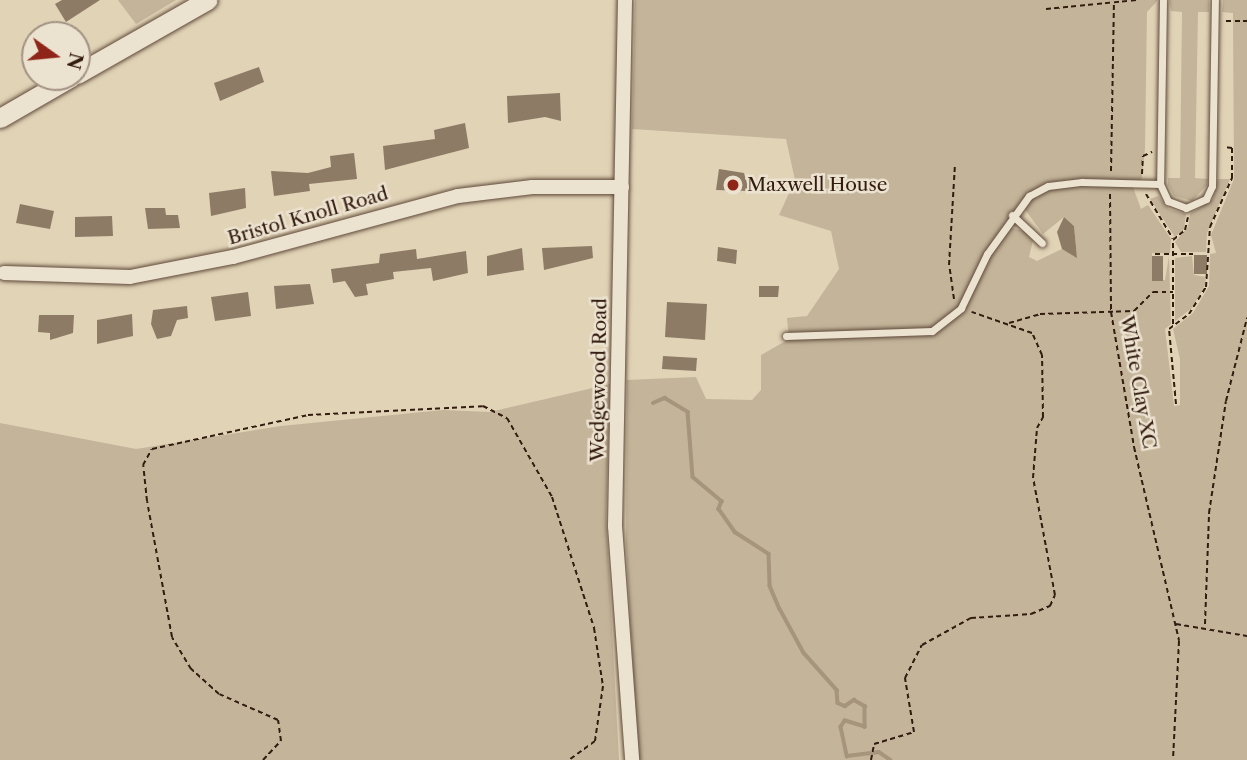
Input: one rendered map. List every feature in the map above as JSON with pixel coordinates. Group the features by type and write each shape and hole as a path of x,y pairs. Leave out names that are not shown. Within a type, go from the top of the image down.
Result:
{"main road":[{"path":"91,66 207,0"},
{"path":"0,118 47,91"}],"street":[{"name":"Wedgewood Road","path":"625,0 615,526 632,760"},
{"name":"Bristol Knoll Road","path":"4,273 131,277 233,257 458,196 531,187 622,187"}],"lane":[{"path":"1163,0 1160,184 1168,201 1186,208 1210,193 1215,0"},
{"path":"786,336 932,331 961,308 1012,215 1048,186 1110,182 1160,184"},
{"path":"1012,215 1042,243"}],"path":[{"path":"1046,9 1137,0"},
{"name":"White Clay XC","path":"1114,4 1110,182 1111,312 1134,447 1179,641 1173,760"},
{"path":"1215,21 1247,21"},
{"path":"1176,404 1168,329 1189,314 1206,287 1210,227 1229,195 1232,148 1213,147"},
{"path":"871,760 874,744 914,732 905,678 922,645 971,618 1031,614 1051,606 1055,595 1033,478 1037,428 1043,417 1042,355 1032,333 961,308 953,297 949,265 956,164"},
{"path":"1173,325 1173,240 1187,224 1186,208"},
{"path":"1154,254 1193,254"},
{"path":"1008,323 1040,314 1134,311 1153,292 1173,292"},
{"path":"1205,624 1209,513 1226,401 1247,318"},
{"path":"262,760 281,741 278,720 219,694 191,669 172,637 143,465 152,449 308,415 483,406 507,418 552,497 594,628 603,686 595,740 569,760"},
{"path":"1175,624 1205,624 1247,636"}],"shaded area":[{"path":"118,0 176,0 136,24"},
{"path":"635,0 1158,0 1147,12 1145,149 1141,185 1133,187 1141,209 1148,205 1171,239 1170,253 1152,253 1152,280 1165,280 1169,256 1171,324 1165,329 1174,406 1180,405 1180,359 1173,329 1193,313 1209,286 1210,254 1216,253 1211,235 1234,179 1233,13 1222,12 1223,0 1247,0 1247,760 638,760 626,543 627,380 696,377 706,399 752,400 761,390 761,355 789,339 787,318 807,316 839,269 831,231 779,215 795,180 786,139 632,129","holes":["1024,208 1043,234 1064,217 1074,226 1077,257 1062,249 1037,261 1029,257 1033,240 1024,231 1008,227"]},
{"path":"1169,0 1209,0 1209,12 1198,12 1195,178 1208,179 1207,185 1192,201 1174,196 1168,185 1168,178 1180,178 1182,12 1171,11"},
{"path":"1218,179 1230,179 1207,233 1206,252 1181,252 1175,242 1188,227 1190,214 1213,199"},
{"path":"1158,196 1169,209 1186,214 1184,229 1175,237 1150,199"},
{"path":"1192,256 1194,275 1206,277 1205,285 1192,308 1175,321 1175,258"},
{"path":"610,384 606,518 619,760 0,760 0,423 136,449 281,426 443,410 490,412"}],"building":[{"path":"62,0 100,0 68,21 55,4"},
{"path":"259,67 264,82 220,101 214,83"},
{"path":"560,93 561,121 545,117 508,123 507,96"},
{"path":"465,123 469,148 385,170 383,146 435,139 434,130"},
{"path":"354,153 357,179 309,184 310,191 274,196 271,171 308,173 331,167 330,156"},
{"name":"Maxwell House","path":"719,169 744,173 749,191 716,190"},
{"path":"245,188 246,208 211,216 209,193"},
{"path":"20,204 54,211 50,229 16,223"},
{"path":"145,208 165,208 166,215 178,215 180,228 148,229"},
{"path":"112,216 113,236 75,237 75,217"},
{"path":"1064,217 1074,226 1077,258 1062,249 1057,232"},
{"path":"592,246 593,258 544,270 542,248"},
{"path":"718,247 737,250 736,264 717,261"},
{"path":"522,248 524,270 487,276 487,256"},
{"path":"416,249 417,259 466,251 468,273 433,281 431,268 393,272 394,279 366,284 368,295 355,297 345,281 333,283 331,269 379,263 380,254"},
{"path":"1194,255 1207,255 1207,274 1194,274"},
{"path":"1152,256 1163,256 1163,281 1152,281"},
{"path":"310,284 314,304 276,309 274,286"},
{"path":"759,286 779,286 778,297 759,297"},
{"path":"248,292 251,316 215,321 211,297"},
{"path":"667,302 707,304 705,340 665,337"},
{"path":"187,306 188,318 177,320 171,336 157,339 151,324 153,310"},
{"path":"132,314 133,336 97,344 97,320"},
{"path":"39,315 74,315 73,333 50,340 50,333 38,332"},
{"path":"663,356 697,358 696,371 662,369"}],"waterway":[{"path":"653,403 665,398 688,412 693,477 722,501 719,509 735,532 769,554 770,586 780,609 804,653 837,690 838,703 845,706 854,700 865,706 865,727 845,721 841,727 847,756 879,752 891,760"}],"place":[{"name":"Maxwell House","path":"733,185"}]}
